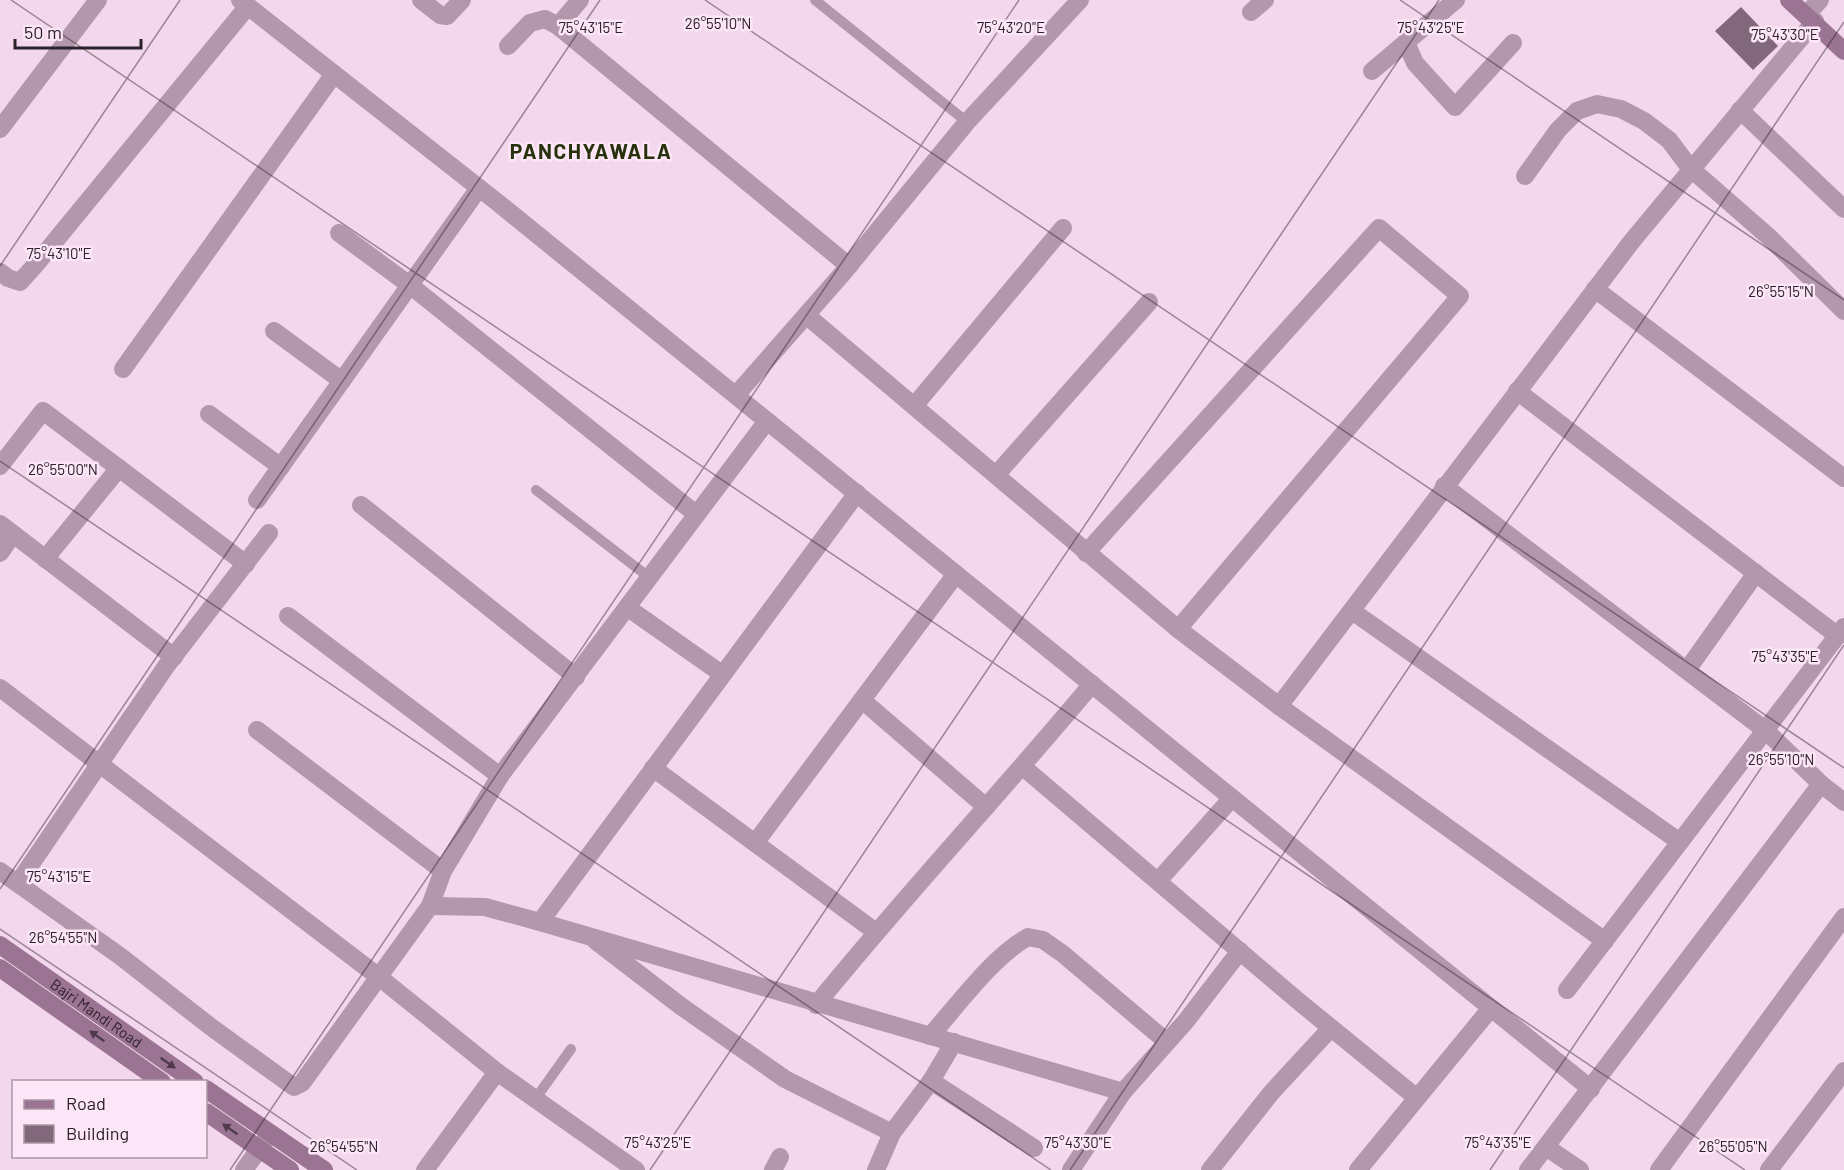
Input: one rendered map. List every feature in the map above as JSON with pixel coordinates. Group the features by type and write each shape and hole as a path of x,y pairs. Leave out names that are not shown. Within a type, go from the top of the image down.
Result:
{"street":[{"path":"0,129 98,0"},
{"path":"421,0 440,15 447,16 462,0"},
{"path":"558,26 580,0"},
{"path":"736,395 849,266 968,122 1080,0"},
{"path":"1251,12 1265,0"},
{"path":"1372,71 1456,0"},
{"path":"1790,0 1806,12 1844,51"},
{"path":"1279,706 1594,289 1690,168 1740,110 1806,12 1820,0"},
{"path":"0,272 20,282 244,3 736,395 1591,1089"},
{"path":"507,46 530,23 545,19 558,26 849,266"},
{"path":"1406,42 1415,63 1455,107 1513,44"},
{"path":"123,369 334,74"},
{"path":"1525,176 1558,130 1577,111 1597,104 1621,109 1644,121 1669,140 1690,168 1769,237 1844,311"},
{"path":"1740,110 1844,209"},
{"path":"257,500 479,188"},
{"path":"914,406 1063,228"},
{"path":"1086,553 1379,228 1460,296 1178,629"},
{"path":"339,233 411,286 696,514"},
{"path":"1594,289 1844,478"},
{"path":"996,475 1149,302"},
{"path":"807,315 1178,629 1279,706 1605,941"},
{"path":"274,331 342,381"},
{"path":"1517,391 1756,573 1841,632 1567,990"},
{"path":"0,466 43,411 246,564"},
{"path":"209,414 281,467"},
{"path":"0,871 120,956 285,1083 294,1087 302,1083 430,906 443,871 500,776 768,421"},
{"path":"45,558 119,468"},
{"path":"1444,486 1765,730 1821,784 1844,802"},
{"path":"540,922 857,493"},
{"path":"360,505 576,676"},
{"path":"0,553 7,529 174,657"},
{"path":"18,883 174,657 269,533"},
{"path":"1687,670 1756,573"},
{"path":"755,843 956,574"},
{"path":"628,608 722,674"},
{"path":"1352,610 1680,842"},
{"path":"288,616 500,776"},
{"path":"816,1005 876,932 1023,767 1092,684"},
{"path":"0,688 379,976 497,1072 536,1098 611,1164 636,1170"},
{"path":"862,700 986,807"},
{"path":"257,730 443,871"},
{"path":"1023,767 1417,1098"},
{"path":"653,768 876,932"},
{"path":"1528,1170 1821,784"},
{"path":"1158,881 1232,798"},
{"path":"430,906 485,907 689,964 816,1005 954,1042 1123,1092"},
{"path":"1659,1170 1844,917"},
{"path":"587,935 682,1007 785,1079 892,1133"},
{"path":"930,1036 993,966 1016,944 1028,937 1043,940 1062,954 1167,1042"},
{"name":"Bajri Mandi Road","path":"0,945 192,1080"},
{"path":"1071,1170 1123,1092 1167,1042 1240,951"},
{"path":"0,968 159,1080"},
{"path":"1358,1170 1491,1008"},
{"path":"1210,1170 1270,1093 1331,1028"},
{"path":"876,1170 892,1133 931,1081 954,1042"},
{"path":"1769,1170 1844,1071"},
{"path":"425,1170 497,1072"},
{"path":"931,1081 1034,1148"},
{"path":"207,1090 324,1170"},
{"path":"207,1113 290,1170"},
{"path":"244,1170 270,1134"},
{"path":"1546,1148 1580,1170"}],"lane":[{"path":"815,0 968,122"},
{"path":"536,490 650,578"},
{"path":"536,1098 571,1049"}],"building":[{"path":"1741,7 1778,46 1753,70 1715,31"}],"district":[{"name":"PANCHYAWALA","path":"591,150"}]}
